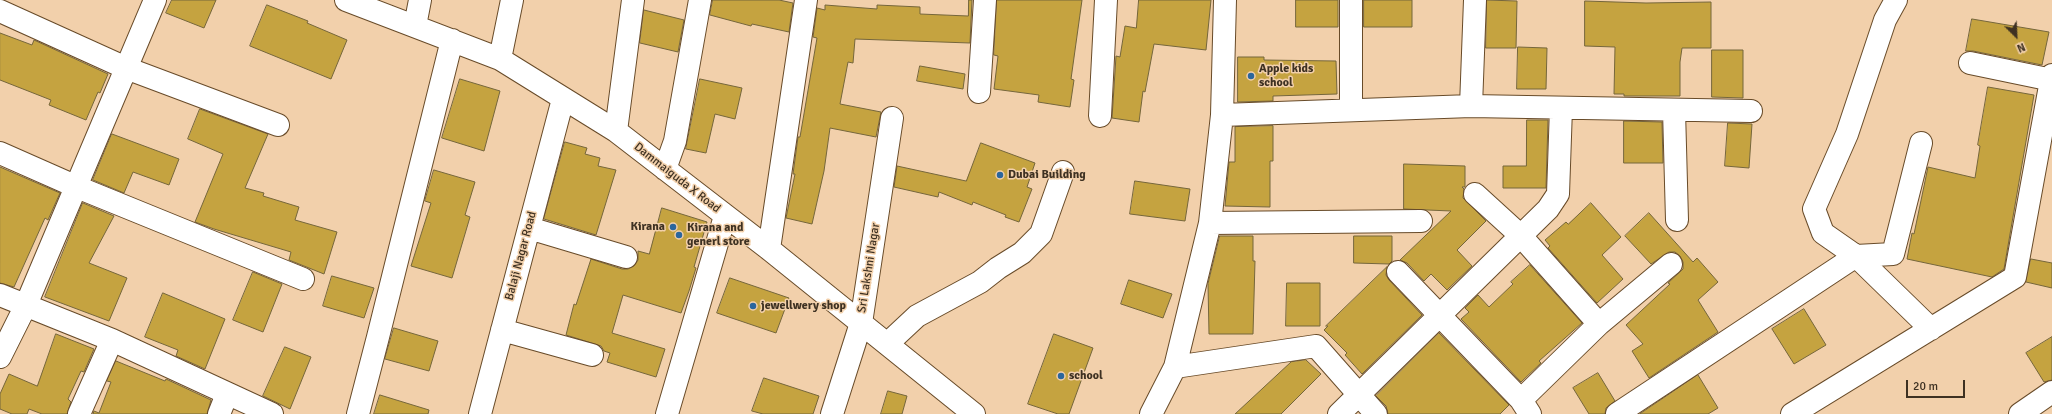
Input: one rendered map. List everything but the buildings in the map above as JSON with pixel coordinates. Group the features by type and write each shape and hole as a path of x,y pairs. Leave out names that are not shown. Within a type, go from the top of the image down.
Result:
{"street":[{"path":"0,357 26,305 155,0"},
{"name":"Dammaiguda X Road","path":"346,0 500,59 616,132 769,249 974,414"},
{"path":"414,26 420,0"},
{"path":"500,59 512,0"},
{"path":"616,132 632,0"},
{"path":"665,169 675,141 700,0"},
{"path":"769,249 806,0"},
{"path":"979,92 985,0"},
{"path":"1100,116 1106,0"},
{"path":"1151,414 1175,367 1210,223 1222,115 1225,0"},
{"path":"1351,110 1352,0"},
{"path":"1471,106 1475,0"},
{"path":"1896,0 1885,20 1847,134 1814,209 1823,233 1856,256 1931,329"},
{"path":"0,11 126,68 278,124"},
{"path":"358,414 452,40"},
{"path":"1792,414 2016,277 2052,78 1970,63"},
{"name":"Balaji Nagar Road","path":"480,414 563,99"},
{"path":"1222,115 1471,106 1751,111"},
{"path":"1339,414 1441,316 1548,209 1558,194 1561,108"},
{"path":"1674,110 1677,220"},
{"name":"Sri Lakshni Nagar","path":"832,414 861,323 892,118"},
{"path":"1617,414 1856,256 1893,254 1921,143"},
{"path":"0,153 77,187 304,279"},
{"path":"887,344 917,316 980,282 998,268 1022,253 1041,234 1063,172"},
{"path":"1475,194 1521,236 1599,324"},
{"path":"667,414 725,216"},
{"path":"1210,223 1421,221"},
{"path":"529,228 626,257"},
{"path":"1398,272 1526,407 1599,324 1671,264"},
{"path":"0,295 112,340 272,414"},
{"path":"502,330 592,355"},
{"path":"79,414 112,340"},
{"path":"1175,367 1316,346 1376,414"},
{"path":"2020,414 2052,392"},
{"path":"219,414 227,394"}],"place":[{"name":"Apple kids school","path":"1251,76"},
{"name":"Dubai Building","path":"1000,175"},
{"name":"Kirana","path":"673,227"},
{"name":"Kirana and generl store","path":"679,235"},
{"name":"jewellwery shop","path":"753,306"},
{"name":"school","path":"1061,376"}]}
